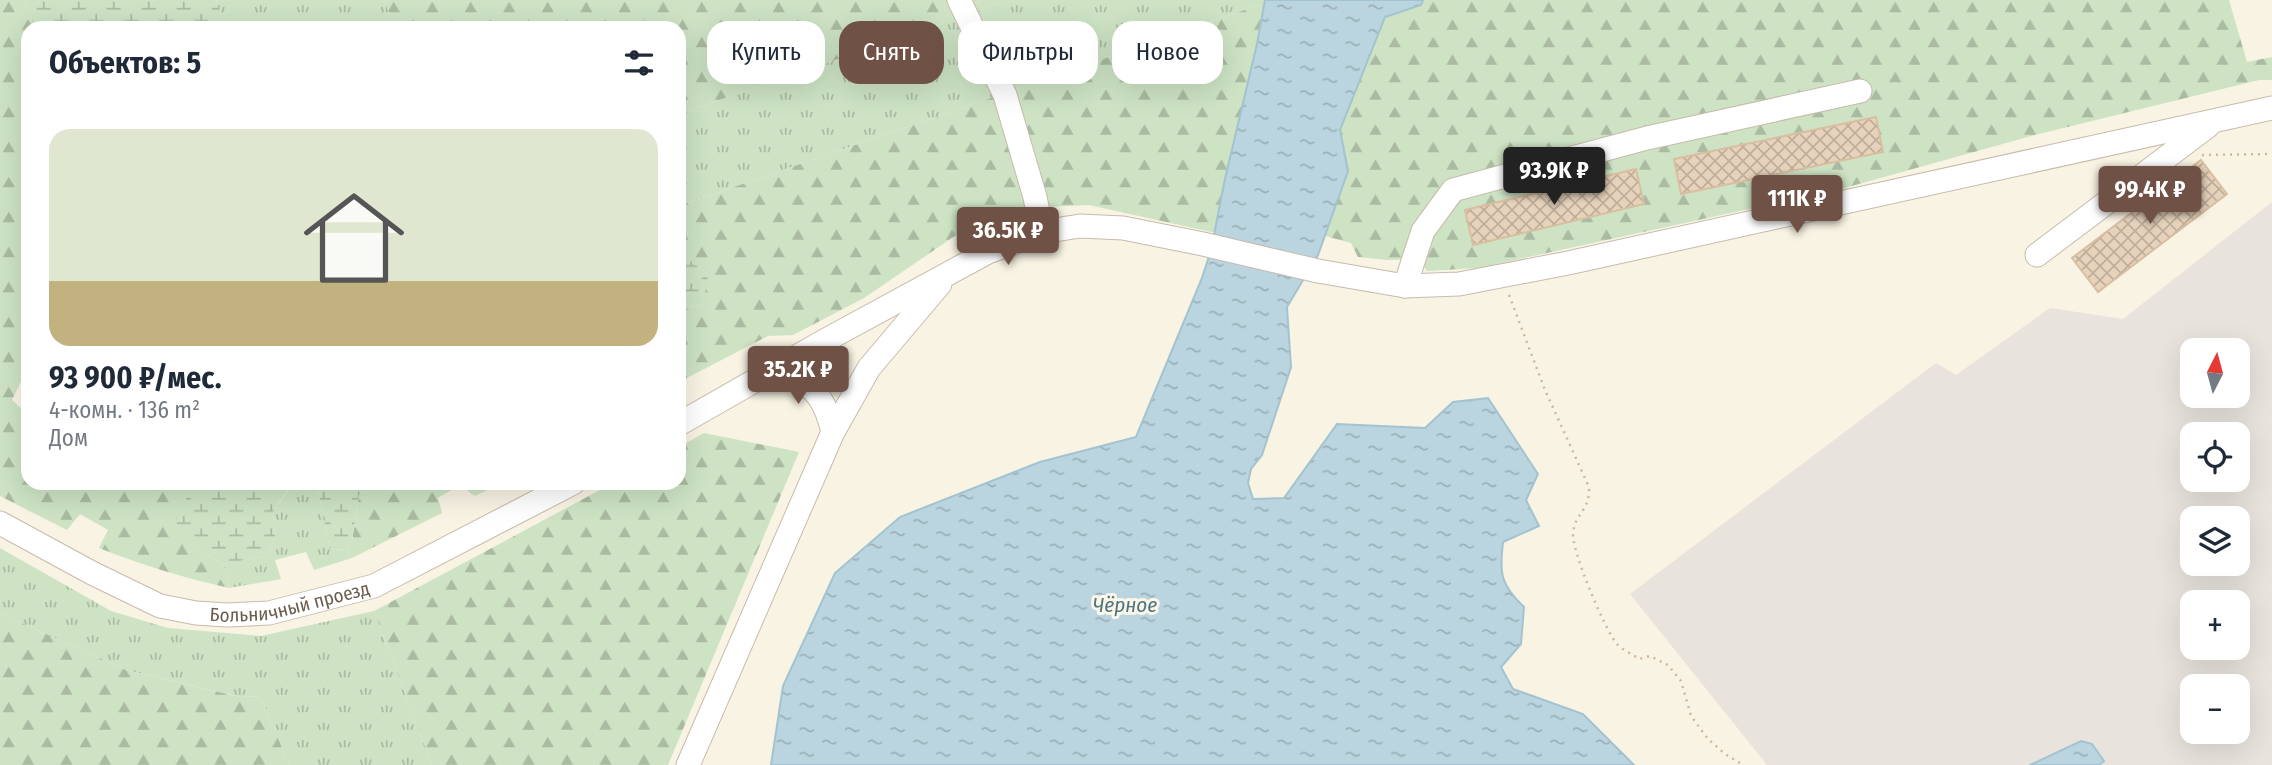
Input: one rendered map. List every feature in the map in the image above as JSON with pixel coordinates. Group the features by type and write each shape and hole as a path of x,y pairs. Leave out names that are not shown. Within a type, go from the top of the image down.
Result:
{"street":[{"path":"959,0 1005,94 1035,197 1042,232"},
{"path":"1405,286 1423,231 1452,190 1647,138 1860,91"},
{"path":"686,420 988,252 1042,232 1080,226 1123,228 1318,271 1405,286 1460,284 2272,108"},
{"path":"2037,255 2214,121"},
{"path":"688,765 833,432 869,368 949,274"},
{"path":"767,374 800,380 819,394 828,410 833,432"},
{"name":"Больничный проезд","path":"0,523 160,606 217,614 269,613 374,586 559,490"}],"path":[{"path":"2169,155 2272,154"},
{"path":"1504,275 1514,312 1545,390 1589,487 1590,501 1580,513 1573,532 1578,561 1598,606 1617,644 1639,659 1650,656 1668,665 1681,681 1691,716 1708,739 1743,765"}],"shaded area":[{"path":"2272,202 2272,765 2099,765 2104,761 2092,744 2081,741 2030,765 1767,765 1630,594 1936,363 1956,375 2050,308 2123,319"}],"green space":[{"path":"0,0 25,0 32,21 21,21 21,381 12,400 21,408 21,490 191,490 189,544 223,564 229,588 164,571 99,548 108,530 80,514 67,530 0,496"},
{"path":"25,0 216,0 224,21 32,21"},
{"path":"216,0 384,0 392,21 224,21"},
{"path":"384,0 1009,0 944,22 839,21 839,59 825,64 825,21 707,21 707,84 766,84 686,112 686,21 392,21"},
{"path":"1009,0 1265,0 1265,3 1213,21 1112,21 1112,56 1098,61 1098,21 958,21 958,84 1031,84 686,204 686,112 766,84 825,84 825,64 839,59 839,84 944,84 944,22"},
{"path":"1423,0 2229,0 2247,62 2272,57 2272,80 2259,80 2035,135 1841,189 1478,268 1427,271 1418,259 1358,257 1351,243 1325,236 1348,171 1340,131 1385,17 1421,5","holes":["1876,117 1882,152 1681,194 1674,159","1636,170 1644,204 1473,244 1465,210"]},
{"path":"1265,3 1216,233 1089,205 1022,208 965,229 864,298 793,335 768,336 686,378 686,309 701,304 707,274 686,257 686,204 1031,84 1098,84 1098,61 1112,56 1112,84 1223,84 1223,21 1213,21"},
{"path":"686,257 707,274 708,283 701,304 686,309"},
{"path":"704,433 799,452 668,765 432,765 374,611 600,490 686,490 686,443"},
{"path":"191,490 287,490 273,512 275,537 267,556 223,564 189,544 174,524"},
{"path":"288,490 318,490 330,549 347,550 352,558 314,570 306,552 275,560 281,579 229,588 223,564 267,556 275,537 273,512"},
{"path":"318,490 366,490 359,495 352,541 347,550 330,549"},
{"path":"366,490 452,490 438,498 442,513 352,558 347,550 352,541 359,495"},
{"path":"467,490 487,490 475,496"},
{"path":"0,548 111,611 168,628 261,636 374,611 432,765 289,765 261,697 237,696 126,670 0,613"},
{"path":"0,613 126,670 236,696 261,697 289,765 0,765"}],"water":[{"name":"Чёрное","path":"1265,0 1423,0 1421,5 1385,17 1340,130 1348,171 1318,255 1287,307 1291,367 1262,455 1251,469 1248,483 1253,499 1284,498 1337,424 1425,428 1453,402 1488,398 1538,474 1526,500 1539,526 1503,542 1503,578 1510,592 1524,607 1521,644 1501,667 1513,689 1583,714 1634,765 771,765 783,686 835,573 900,517 1040,462 1136,437 1211,250"},
{"path":"2081,741 2092,744 2104,761 2099,765 2030,765"}],"building":[{"path":"1876,117 1883,152 1681,194 1674,159"},
{"path":"2201,160 2227,194 2098,292 2072,258"},
{"path":"1636,169 1644,204 1473,245 1465,210"}]}
